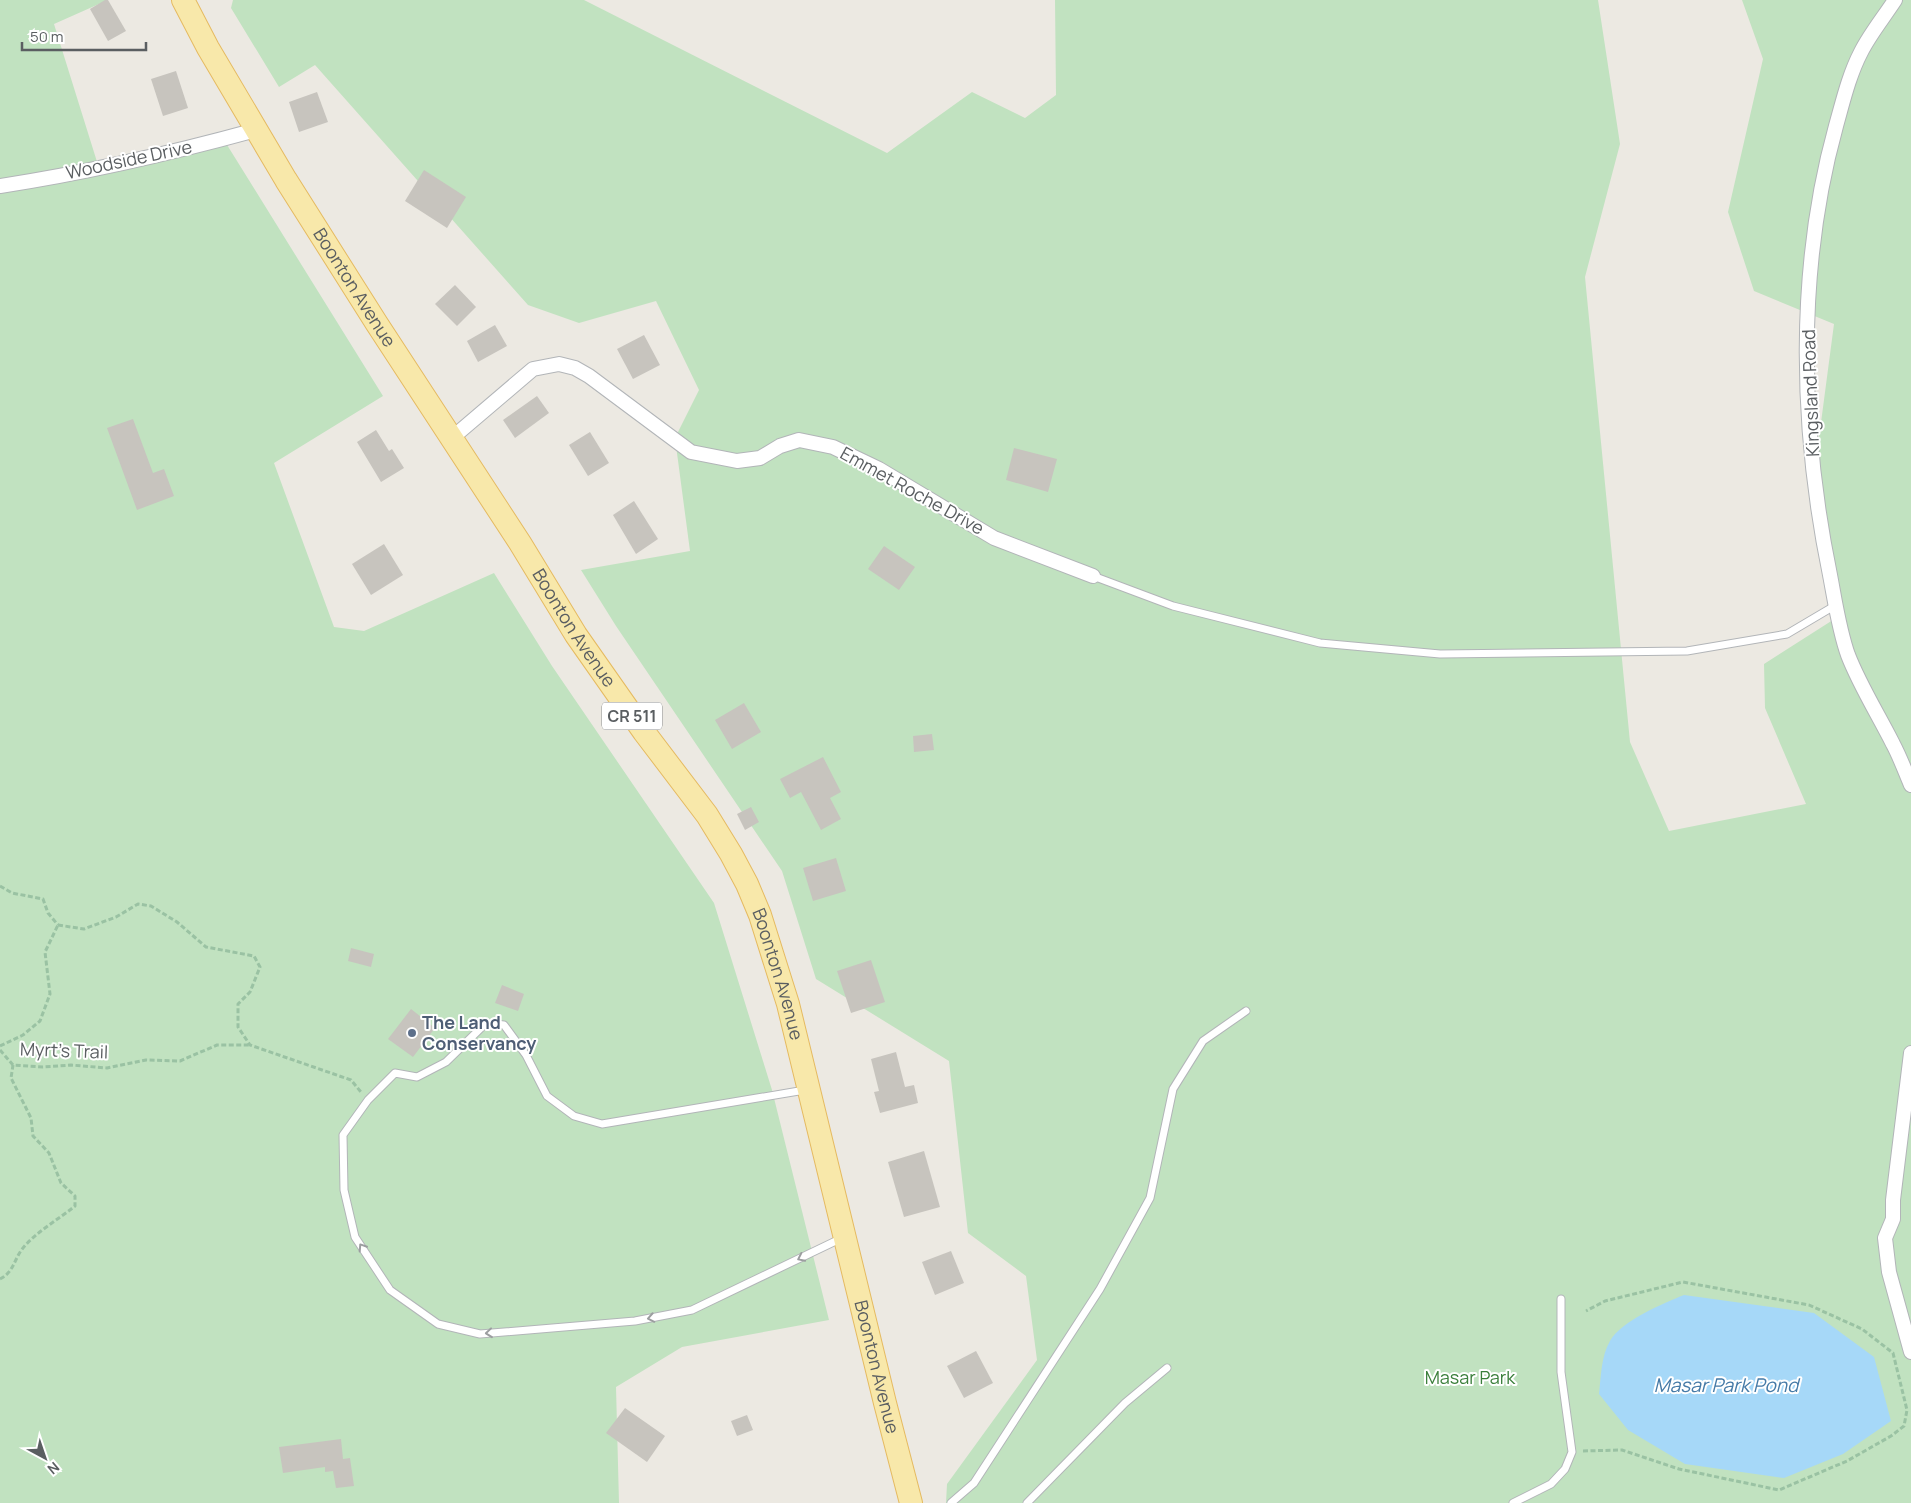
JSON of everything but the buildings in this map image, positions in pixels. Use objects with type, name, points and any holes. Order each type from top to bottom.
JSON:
[{"type":"main road","name":"Boonton Avenue","points":[[183,0],[256,130],[377,324],[452,438],[576,635],[644,732],[707,815],[731,854],[760,915],[788,1004],[911,1503]]},
{"type":"street","name":"Kingsland Road","points":[[1895,0],[1861,51],[1845,93],[1831,143],[1816,221],[1807,342],[1810,431],[1818,518],[1836,605],[1848,654],[1867,696],[1894,745],[1911,785]]},
{"type":"street","name":"Woodside Drive","points":[[0,186],[158,154],[256,130]]},
{"type":"street","name":"Emmet Roche Drive","points":[[452,438],[533,370],[559,364],[575,368],[589,376],[691,452],[737,461],[760,458],[780,446],[799,440],[833,447],[879,469],[994,538],[1093,576]]},
{"type":"street","points":[[1911,1052],[1893,1200],[1893,1219],[1885,1238],[1889,1272],[1911,1352]]},
{"type":"lane","points":[[1093,576],[1173,606],[1320,643],[1440,654],[1687,651],[1787,634],[1836,605]]},
{"type":"lane","points":[[950,1503],[974,1482],[980,1474],[1100,1289],[1150,1198],[1173,1089],[1203,1041],[1246,1011]]},
{"type":"lane","points":[[810,1089],[602,1124],[574,1116],[547,1096],[526,1055],[504,1025],[486,1022],[446,1062],[417,1077],[395,1073],[368,1100],[343,1135],[344,1190],[355,1236],[390,1290],[438,1324],[480,1334],[635,1321],[692,1310],[845,1237]]},
{"type":"lane","points":[[1513,1503],[1551,1484],[1565,1469],[1572,1452],[1561,1372],[1561,1299]]},
{"type":"lane","points":[[1027,1503],[1125,1404],[1167,1368]]},
{"type":"path","points":[[0,886],[12,893],[43,898],[48,913],[58,925],[84,929],[116,917],[138,904],[151,906],[177,922],[206,947],[254,956],[260,967],[250,992],[238,1004],[238,1027],[250,1045]]},
{"type":"path","name":"Myrt's Trail","points":[[58,925],[45,952],[50,994],[40,1021],[23,1035],[0,1048],[13,1066],[43,1067],[71,1065],[107,1068],[146,1060],[180,1061],[217,1045],[250,1045],[351,1080],[368,1100]]},
{"type":"path","points":[[0,1279],[7,1276],[22,1249],[36,1235],[75,1206],[75,1196],[61,1183],[49,1154],[33,1136],[31,1118],[11,1078],[13,1066]]},
{"type":"path","points":[[1572,1452],[1622,1450],[1679,1470],[1779,1490],[1847,1461],[1891,1436],[1904,1426],[1907,1410],[1893,1353],[1862,1328],[1808,1305],[1683,1282],[1605,1301],[1586,1311]]},
{"type":"green space","points":[[0,0],[108,0],[54,24],[98,165],[219,132],[383,396],[274,463],[334,627],[364,631],[494,573],[552,666],[714,903],[772,1090],[829,1320],[682,1347],[616,1387],[619,1503],[0,1503]]},
{"type":"green space","name":"Masar Park","points":[[233,0],[584,0],[887,153],[972,92],[1025,118],[1056,95],[1055,0],[1598,0],[1620,144],[1585,277],[1630,742],[1669,831],[1806,804],[1765,708],[1764,664],[1836,618],[1815,468],[1834,324],[1754,291],[1728,212],[1763,59],[1742,0],[1911,0],[1911,1503],[946,1503],[947,1484],[1037,1360],[1026,1276],[968,1233],[949,1061],[816,979],[782,871],[616,626],[581,570],[690,551],[675,438],[699,390],[656,301],[579,323],[528,305],[315,65],[279,87],[231,8]]},
{"type":"water","name":"Masar Park Pond","points":[[1684,1295],[1814,1313],[1874,1357],[1891,1421],[1843,1454],[1784,1478],[1685,1464],[1628,1430],[1599,1394],[1602,1367],[1607,1347],[1623,1326],[1655,1308]]},
{"type":"place","name":"The Land Conservancy","points":[[412,1033]]}]
